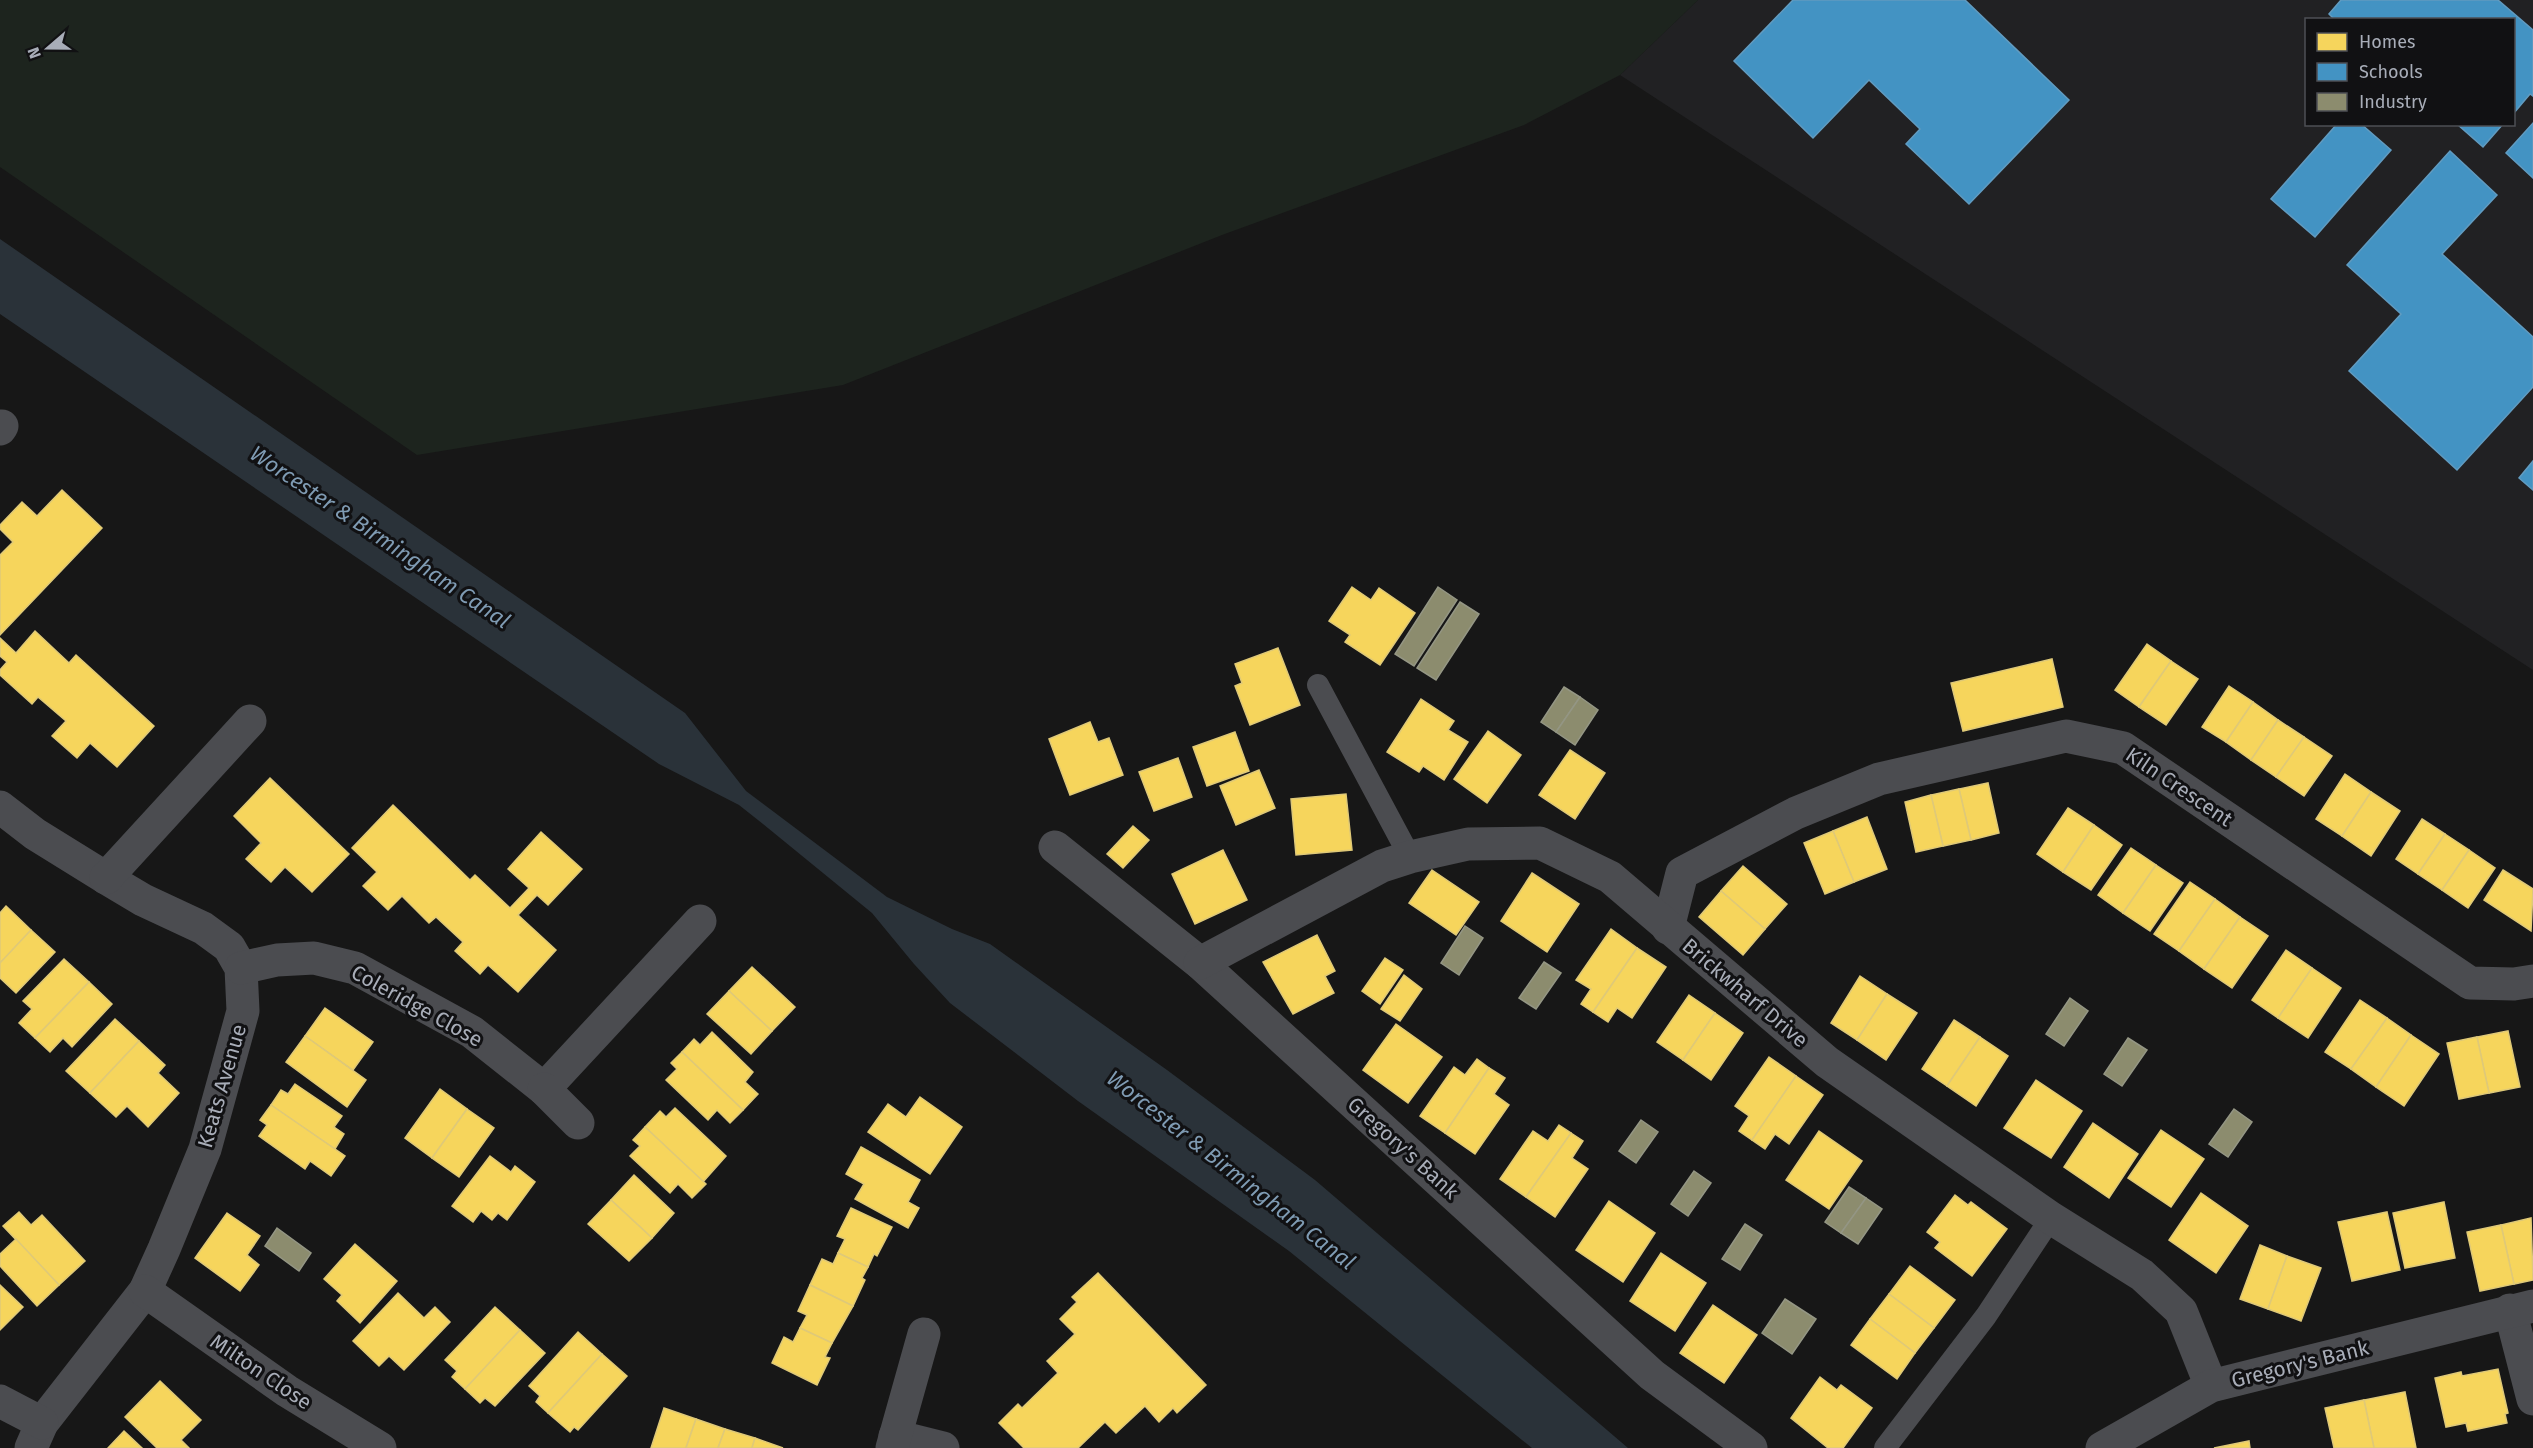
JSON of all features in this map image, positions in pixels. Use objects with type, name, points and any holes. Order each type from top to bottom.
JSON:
[{"type":"street","points":[[106,878],[250,721]]},
{"type":"street","name":"Kiln Crescent","points":[[1668,928],[1682,873],[1796,813],[1880,779],[2066,736],[2123,748],[2470,983],[2514,984],[2533,981]]},
{"type":"street","points":[[0,807],[35,834],[106,878],[143,900],[203,928],[229,947],[242,968]]},
{"type":"street","name":"Brickwharf Drive","points":[[1200,963],[1382,867],[1410,856],[1468,844],[1539,843],[1610,877],[1827,1062],[2051,1218],[2142,1275],[2181,1311],[2211,1386]]},
{"type":"street","name":"Gregory's Bank","points":[[1055,847],[1200,963],[1652,1375],[1751,1448]]},
{"type":"street","points":[[544,1089],[700,921]]},
{"type":"street","name":"Coleridge Close","points":[[242,968],[277,960],[314,958],[355,968],[472,1032],[544,1089],[578,1123]]},
{"type":"street","name":"Keats Avenue","points":[[36,1436],[145,1291],[164,1250],[205,1149],[243,1011],[242,968]]},
{"type":"street","name":"Milton Close","points":[[145,1291],[286,1391],[380,1448]]},
{"type":"street","name":"Gregory's Bank","points":[[2115,1445],[2211,1386],[2522,1308],[2533,1400]]},
{"type":"street","points":[[924,1334],[893,1442],[943,1448]]},
{"type":"street","points":[[0,1401],[36,1436]]},
{"type":"lane","points":[[1318,685],[1410,856]]},
{"type":"lane","points":[[1885,1448],[1986,1316],[2051,1218]]},
{"type":"shaded area","points":[[0,0],[1698,0],[1620,75],[1524,125],[1222,235],[843,385],[417,455],[0,167]]},
{"type":"shaded area","points":[[1698,0],[2533,0],[2533,670],[1620,75]]},
{"type":"water","name":"Worcester & Birmingham Canal","points":[[0,239],[685,713],[746,791],[887,897],[952,929],[990,944],[1167,1070],[1315,1180],[1628,1448],[1532,1448],[1289,1251],[1078,1101],[950,1003],[872,913],[739,805],[659,764],[0,314]]},
{"type":"building: Homes","points":[[62,490],[102,528],[0,635],[0,555],[13,542],[0,529],[0,525],[22,502],[37,516]]},
{"type":"building: Homes","points":[[1352,587],[1371,600],[1379,588],[1415,613],[1380,665],[1345,642],[1350,635],[1329,621]]},
{"type":"building: Homes","points":[[35,631],[69,663],[76,655],[154,726],[117,767],[90,743],[77,758],[52,736],[66,721],[38,697],[32,704],[0,675],[0,670],[7,662],[0,656],[0,638],[16,653]]},
{"type":"building: Homes","points":[[2147,644],[2171,661],[2139,707],[2115,690]]},
{"type":"building: Homes","points":[[1278,648],[1300,705],[1250,725],[1235,686],[1242,683],[1235,664]]},
{"type":"building: Homes","points":[[2052,659],[2063,707],[1963,731],[1951,683]]},
{"type":"building: Homes","points":[[2171,661],[2198,679],[2166,725],[2139,707]]},
{"type":"building: Homes","points":[[2229,686],[2253,702],[2226,742],[2202,727]]},
{"type":"building: Homes","points":[[1421,699],[1454,721],[1448,730],[1468,742],[1444,780],[1423,766],[1419,772],[1387,752]]},
{"type":"building: Homes","points":[[2253,702],[2278,720],[2251,760],[2226,742]]},
{"type":"building: Homes","points":[[2278,720],[2304,737],[2276,777],[2251,760]]},
{"type":"building: Homes","points":[[1090,722],[1098,742],[1109,738],[1123,775],[1070,795],[1049,739]]},
{"type":"building: Homes","points":[[1488,731],[1521,755],[1487,803],[1454,779]]},
{"type":"building: Homes","points":[[1235,732],[1249,771],[1207,786],[1193,747]]},
{"type":"building: Homes","points":[[2304,737],[2332,756],[2304,796],[2276,777]]},
{"type":"building: Homes","points":[[1570,750],[1605,773],[1575,819],[1539,795]]},
{"type":"building: Homes","points":[[1178,758],[1192,797],[1154,811],[1139,772]]},
{"type":"building: Homes","points":[[1259,770],[1275,808],[1236,825],[1220,786]]},
{"type":"building: Homes","points":[[2345,774],[2371,792],[2342,836],[2316,819]]},
{"type":"building: Homes","points":[[270,778],[349,854],[312,892],[285,867],[271,882],[246,859],[261,843],[234,816]]},
{"type":"building: Homes","points":[[1988,783],[1999,833],[1971,840],[1959,789]]},
{"type":"building: Homes","points":[[1959,789],[1971,840],[1943,846],[1931,795]]},
{"type":"building: Homes","points":[[2371,792],[2400,811],[2371,856],[2342,836]]},
{"type":"building: Homes","points":[[1346,794],[1352,850],[1296,855],[1291,799]]},
{"type":"building: Homes","points":[[1931,795],[1943,846],[1916,852],[1905,802]]},
{"type":"building: Homes","points":[[393,805],[470,880],[475,875],[510,908],[529,888],[508,869],[541,832],[582,869],[548,905],[537,895],[518,915],[556,950],[518,992],[488,965],[480,974],[455,951],[463,942],[436,917],[429,923],[402,896],[388,910],[363,886],[377,872],[352,848]]},
{"type":"building: Homes","points":[[2068,808],[2094,825],[2063,872],[2037,854]]},
{"type":"building: Homes","points":[[1867,817],[1887,869],[1854,882],[1833,831]]},
{"type":"building: Homes","points":[[2422,819],[2445,834],[2418,874],[2396,859]]},
{"type":"building: Homes","points":[[2094,825],[2122,845],[2091,890],[2063,872]]},
{"type":"building: Homes","points":[[1133,826],[1149,840],[1123,868],[1107,854]]},
{"type":"building: Homes","points":[[1833,831],[1854,882],[1825,894],[1804,843]]},
{"type":"building: Homes","points":[[2445,834],[2469,850],[2442,890],[2418,874]]},
{"type":"building: Homes","points":[[2131,848],[2156,865],[2123,913],[2098,895]]},
{"type":"building: Homes","points":[[1223,850],[1247,900],[1195,924],[1172,874]]},
{"type":"building: Homes","points":[[2469,850],[2495,868],[2468,908],[2442,890]]},
{"type":"building: Homes","points":[[2156,865],[2183,883],[2150,931],[2123,913]]},
{"type":"building: Homes","points":[[1743,866],[1787,904],[1765,929],[1721,891]]},
{"type":"building: Homes","points":[[1432,870],[1479,902],[1456,935],[1409,903]]},
{"type":"building: Homes","points":[[2503,870],[2533,889],[2531,931],[2484,900]]},
{"type":"building: Homes","points":[[1532,873],[1579,904],[1547,952],[1501,921]]},
{"type":"building: Homes","points":[[2190,882],[2215,899],[2179,951],[2154,934]]},
{"type":"building: Homes","points":[[1721,891],[1765,929],[1743,955],[1699,917]]},
{"type":"building: Homes","points":[[2215,899],[2240,917],[2204,969],[2179,951]]},
{"type":"building: Homes","points":[[6,906],[31,930],[0,963],[0,913]]},
{"type":"building: Homes","points":[[2240,917],[2268,936],[2232,988],[2204,969]]},
{"type":"building: Homes","points":[[1611,929],[1637,948],[1593,1012],[1581,1004],[1591,989],[1576,980]]},
{"type":"building: Homes","points":[[31,930],[55,952],[16,993],[0,978],[0,963]]},
{"type":"building: Homes","points":[[1317,935],[1335,971],[1325,976],[1334,993],[1293,1014],[1263,962]]},
{"type":"building: Homes","points":[[1637,948],[1666,967],[1632,1018],[1617,1008],[1608,1022],[1593,1012]]},
{"type":"building: Homes","points":[[2286,950],[2312,968],[2278,1018],[2252,1000]]},
{"type":"building: Homes","points":[[1385,958],[1403,970],[1380,1004],[1362,991]]},
{"type":"building: Homes","points":[[64,959],[89,982],[35,1038],[19,1023],[32,1009],[23,1001]]},
{"type":"building: Homes","points":[[752,967],[795,1007],[772,1031],[729,991]]},
{"type":"building: Homes","points":[[2312,968],[2341,988],[2308,1038],[2278,1018]]},
{"type":"building: Homes","points":[[1404,975],[1422,989],[1400,1021],[1381,1009]]},
{"type":"building: Homes","points":[[1860,976],[1887,994],[1857,1040],[1831,1023]]},
{"type":"building: Homes","points":[[89,982],[112,1004],[72,1047],[63,1038],[50,1052],[35,1038]]},
{"type":"building: Homes","points":[[729,991],[772,1031],[751,1054],[707,1014]]},
{"type":"building: Homes","points":[[1887,994],[1917,1013],[1886,1060],[1857,1040]]},
{"type":"building: Homes","points":[[1689,995],[1715,1013],[1683,1060],[1657,1042]]},
{"type":"building: Homes","points":[[2360,1000],[2387,1018],[2351,1069],[2325,1052]]},
{"type":"building: Homes","points":[[325,1008],[373,1042],[353,1070],[305,1036]]},
{"type":"building: Homes","points":[[1715,1013],[1743,1033],[1711,1080],[1683,1060]]},
{"type":"building: Homes","points":[[2387,1018],[2411,1035],[2376,1087],[2351,1069]]},
{"type":"building: Homes","points":[[115,1019],[139,1041],[90,1093],[66,1071]]},
{"type":"building: Homes","points":[[1954,1020],[1980,1037],[1947,1086],[1922,1069]]},
{"type":"building: Homes","points":[[1396,1024],[1442,1057],[1408,1103],[1363,1070]]},
{"type":"building: Homes","points":[[2508,1031],[2520,1087],[2489,1093],[2477,1037]]},
{"type":"building: Homes","points":[[712,1032],[753,1072],[745,1082],[758,1094],[743,1110],[682,1052],[694,1039],[700,1045]]},
{"type":"building: Homes","points":[[2411,1035],[2439,1054],[2404,1106],[2376,1087]]},
{"type":"building: Homes","points":[[305,1036],[366,1080],[347,1107],[286,1062]]},
{"type":"building: Homes","points":[[1980,1037],[2008,1056],[1976,1106],[1947,1086]]},
{"type":"building: Homes","points":[[2477,1037],[2489,1093],[2459,1099],[2447,1043]]},
{"type":"building: Homes","points":[[139,1041],[165,1065],[158,1073],[179,1093],[148,1127],[127,1106],[116,1117],[90,1093]]},
{"type":"building: Homes","points":[[682,1052],[743,1110],[730,1123],[717,1110],[708,1120],[666,1080],[677,1069],[671,1063]]},
{"type":"building: Homes","points":[[1769,1057],[1796,1076],[1752,1140],[1739,1131],[1749,1116],[1735,1106]]},
{"type":"building: Homes","points":[[1477,1059],[1489,1068],[1445,1133],[1420,1116],[1454,1067],[1465,1075]]},
{"type":"building: Homes","points":[[1489,1068],[1505,1078],[1494,1094],[1509,1105],[1475,1154],[1445,1133]]},
{"type":"building: Homes","points":[[1796,1076],[1823,1095],[1789,1144],[1775,1134],[1765,1149],[1752,1140]]},
{"type":"building: Homes","points":[[2036,1080],[2082,1111],[2051,1158],[2004,1128]]},
{"type":"building: Homes","points":[[295,1084],[342,1116],[334,1127],[344,1134],[335,1149],[271,1105],[281,1090],[288,1094]]},
{"type":"building: Homes","points":[[440,1089],[467,1109],[432,1158],[405,1138]]},
{"type":"building: Homes","points":[[920,1097],[962,1127],[930,1174],[868,1132],[888,1104],[906,1117]]},
{"type":"building: Homes","points":[[271,1105],[345,1156],[331,1176],[310,1161],[305,1169],[259,1136],[267,1125],[260,1120]]},
{"type":"building: Homes","points":[[675,1108],[726,1156],[703,1182],[645,1127],[660,1111],[666,1117]]},
{"type":"building: Homes","points":[[467,1109],[494,1128],[459,1177],[432,1158]]},
{"type":"building: Homes","points":[[2093,1123],[2138,1154],[2109,1198],[2064,1167]]},
{"type":"building: Homes","points":[[1559,1125],[1571,1133],[1526,1197],[1500,1179],[1533,1131],[1548,1141]]},
{"type":"building: Homes","points":[[645,1127],[706,1184],[692,1198],[678,1184],[670,1193],[630,1156],[640,1146],[633,1140]]},
{"type":"building: Homes","points":[[2161,1130],[2204,1159],[2171,1207],[2128,1178]]},
{"type":"building: Homes","points":[[1819,1131],[1862,1161],[1829,1209],[1786,1180]]},
{"type":"building: Homes","points":[[1571,1133],[1583,1141],[1572,1158],[1588,1169],[1555,1217],[1526,1197]]},
{"type":"building: Homes","points":[[861,1147],[920,1180],[908,1202],[919,1208],[908,1228],[855,1199],[864,1184],[846,1174]]},
{"type":"building: Homes","points":[[490,1156],[511,1172],[515,1166],[535,1182],[507,1220],[498,1213],[492,1220],[481,1211],[473,1222],[452,1206]]},
{"type":"building: Homes","points":[[634,1175],[674,1213],[652,1238],[611,1200]]},
{"type":"building: Homes","points":[[2201,1193],[2248,1226],[2216,1273],[2169,1240]]},
{"type":"building: Homes","points":[[1955,1195],[1968,1205],[1971,1202],[2007,1229],[1972,1276],[1935,1248],[1940,1242],[1927,1232]]},
{"type":"building: Homes","points":[[611,1200],[652,1238],[629,1261],[588,1224]]},
{"type":"building: Homes","points":[[1609,1201],[1655,1233],[1623,1282],[1576,1250]]},
{"type":"building: Homes","points":[[2444,1202],[2455,1258],[2405,1268],[2393,1213]]},
{"type":"building: Homes","points":[[851,1208],[892,1227],[877,1256],[874,1254],[868,1267],[838,1253],[845,1239],[837,1236]]},
{"type":"building: Homes","points":[[19,1212],[31,1225],[42,1215],[85,1261],[59,1285],[3,1226]]},
{"type":"building: Homes","points":[[2387,1212],[2400,1270],[2352,1281],[2338,1222]]},
{"type":"building: Homes","points":[[227,1213],[260,1236],[247,1255],[259,1265],[240,1291],[195,1258]]},
{"type":"building: Homes","points":[[2531,1218],[2533,1280],[2514,1284],[2501,1225]]},
{"type":"building: Homes","points":[[2501,1225],[2514,1284],[2480,1291],[2467,1232]]},
{"type":"building: Homes","points":[[16,1239],[59,1285],[37,1306],[0,1266],[0,1254]]},
{"type":"building: Homes","points":[[355,1244],[397,1281],[360,1323],[337,1301],[342,1295],[324,1279]]},
{"type":"building: Homes","points":[[2260,1245],[2287,1256],[2268,1309],[2240,1299]]},
{"type":"building: Homes","points":[[838,1253],[868,1267],[862,1278],[865,1280],[853,1306],[810,1285],[822,1259],[833,1264]]},
{"type":"building: Homes","points":[[1661,1253],[1706,1283],[1675,1331],[1630,1301]]},
{"type":"building: Homes","points":[[2287,1256],[2321,1268],[2301,1321],[2268,1309]]},
{"type":"building: Homes","points":[[1910,1266],[1955,1300],[1934,1328],[1889,1294]]},
{"type":"building: Homes","points":[[1098,1273],[1206,1385],[1177,1413],[1173,1408],[1159,1422],[1145,1406],[1116,1433],[1105,1422],[1078,1448],[1024,1448],[999,1423],[1018,1404],[1022,1408],[1058,1373],[1047,1361],[1075,1334],[1060,1319],[1077,1302],[1072,1297]]},
{"type":"building: Homes","points":[[0,1285],[23,1307],[0,1330]]},
{"type":"building: Homes","points":[[810,1285],[853,1306],[832,1343],[800,1328],[807,1315],[798,1311]]},
{"type":"building: Homes","points":[[398,1293],[424,1318],[435,1307],[450,1322],[404,1370],[389,1356],[379,1366],[353,1341]]},
{"type":"building: Homes","points":[[1889,1294],[1934,1328],[1915,1353],[1870,1319]]},
{"type":"building: Homes","points":[[1713,1305],[1757,1335],[1724,1383],[1680,1353]]},
{"type":"building: Homes","points":[[495,1307],[520,1330],[465,1389],[452,1377],[457,1371],[445,1360]]},
{"type":"building: Homes","points":[[1870,1319],[1915,1353],[1897,1379],[1851,1345]]},
{"type":"building: Homes","points":[[800,1328],[832,1343],[825,1357],[830,1358],[817,1385],[772,1363],[784,1337],[793,1342]]},
{"type":"building: Homes","points":[[520,1330],[545,1353],[495,1406],[485,1398],[480,1403],[465,1389]]},
{"type":"building: Homes","points":[[578,1332],[602,1354],[548,1413],[536,1402],[540,1396],[529,1386]]},
{"type":"building: Homes","points":[[602,1354],[627,1376],[578,1430],[574,1427],[570,1432],[548,1413]]},
{"type":"building: Homes","points":[[2498,1369],[2508,1413],[2505,1414],[2507,1423],[2468,1431],[2466,1423],[2446,1427],[2435,1378],[2461,1372],[2462,1376]]},
{"type":"building: Homes","points":[[1820,1377],[1837,1390],[1841,1385],[1872,1408],[1843,1448],[1828,1448],[1791,1418]]},
{"type":"building: Homes","points":[[160,1381],[201,1420],[181,1440],[189,1448],[157,1448],[125,1417]]},
{"type":"building: Homes","points":[[2405,1392],[2416,1448],[2374,1448],[2364,1400]]},
{"type":"building: Homes","points":[[2364,1400],[2374,1448],[2334,1448],[2325,1408]]},
{"type":"building: Homes","points":[[664,1408],[696,1419],[686,1448],[651,1448]]},
{"type":"building: Homes","points":[[696,1419],[725,1429],[718,1448],[686,1448]]},
{"type":"building: Homes","points":[[725,1429],[755,1438],[752,1448],[718,1448]]},
{"type":"building: Homes","points":[[124,1431],[142,1448],[108,1448]]},
{"type":"building: Homes","points":[[755,1438],[783,1448],[752,1448]]},
{"type":"building: Homes","points":[[2249,1441],[2250,1448],[2214,1448]]},
{"type":"building: Schools","points":[[1793,0],[1965,0],[2069,100],[1969,204],[1906,144],[1920,129],[1869,80],[1813,138],[1734,61]]},
{"type":"building: Schools","points":[[2341,0],[2498,0],[2533,30],[2533,96],[2530,94],[2515,112],[2515,18],[2333,18],[2329,14]]},
{"type":"building: Schools","points":[[2533,123],[2533,178],[2506,153]]},
{"type":"building: Schools","points":[[2335,126],[2363,126],[2391,150],[2315,237],[2271,199]]},
{"type":"building: Schools","points":[[2459,126],[2501,126],[2483,147]]},
{"type":"building: Schools","points":[[2450,151],[2497,195],[2442,254],[2533,337],[2533,387],[2457,470],[2349,371],[2401,314],[2347,265]]},
{"type":"building: Schools","points":[[2533,461],[2533,490],[2519,478]]},
{"type":"building: Industry","points":[[1438,587],[1457,600],[1414,666],[1395,654]]},
{"type":"building: Industry","points":[[1460,602],[1479,614],[1436,680],[1417,668]]},
{"type":"building: Industry","points":[[1564,687],[1580,697],[1556,732],[1541,722]]},
{"type":"building: Industry","points":[[1580,697],[1598,710],[1575,745],[1556,732]]},
{"type":"building: Industry","points":[[1465,926],[1483,938],[1459,975],[1441,963]]},
{"type":"building: Industry","points":[[1544,962],[1561,973],[1536,1009],[1519,998]]},
{"type":"building: Industry","points":[[2070,998],[2088,1011],[2064,1046],[2046,1034]]},
{"type":"building: Industry","points":[[2128,1038],[2147,1050],[2122,1086],[2104,1074]]},
{"type":"building: Industry","points":[[2234,1109],[2252,1122],[2228,1157],[2209,1144]]},
{"type":"building: Industry","points":[[1641,1120],[1658,1132],[1636,1163],[1619,1151]]},
{"type":"building: Industry","points":[[1694,1171],[1711,1183],[1688,1216],[1671,1204]]},
{"type":"building: Industry","points":[[1849,1187],[1866,1198],[1841,1233],[1825,1222]]},
{"type":"building: Industry","points":[[1866,1198],[1882,1209],[1858,1244],[1841,1233]]},
{"type":"building: Industry","points":[[1745,1224],[1762,1235],[1740,1270],[1722,1259]]},
{"type":"building: Industry","points":[[277,1228],[311,1253],[299,1271],[265,1246]]},
{"type":"building: Industry","points":[[1785,1299],[1816,1319],[1792,1354],[1762,1333]]}]
